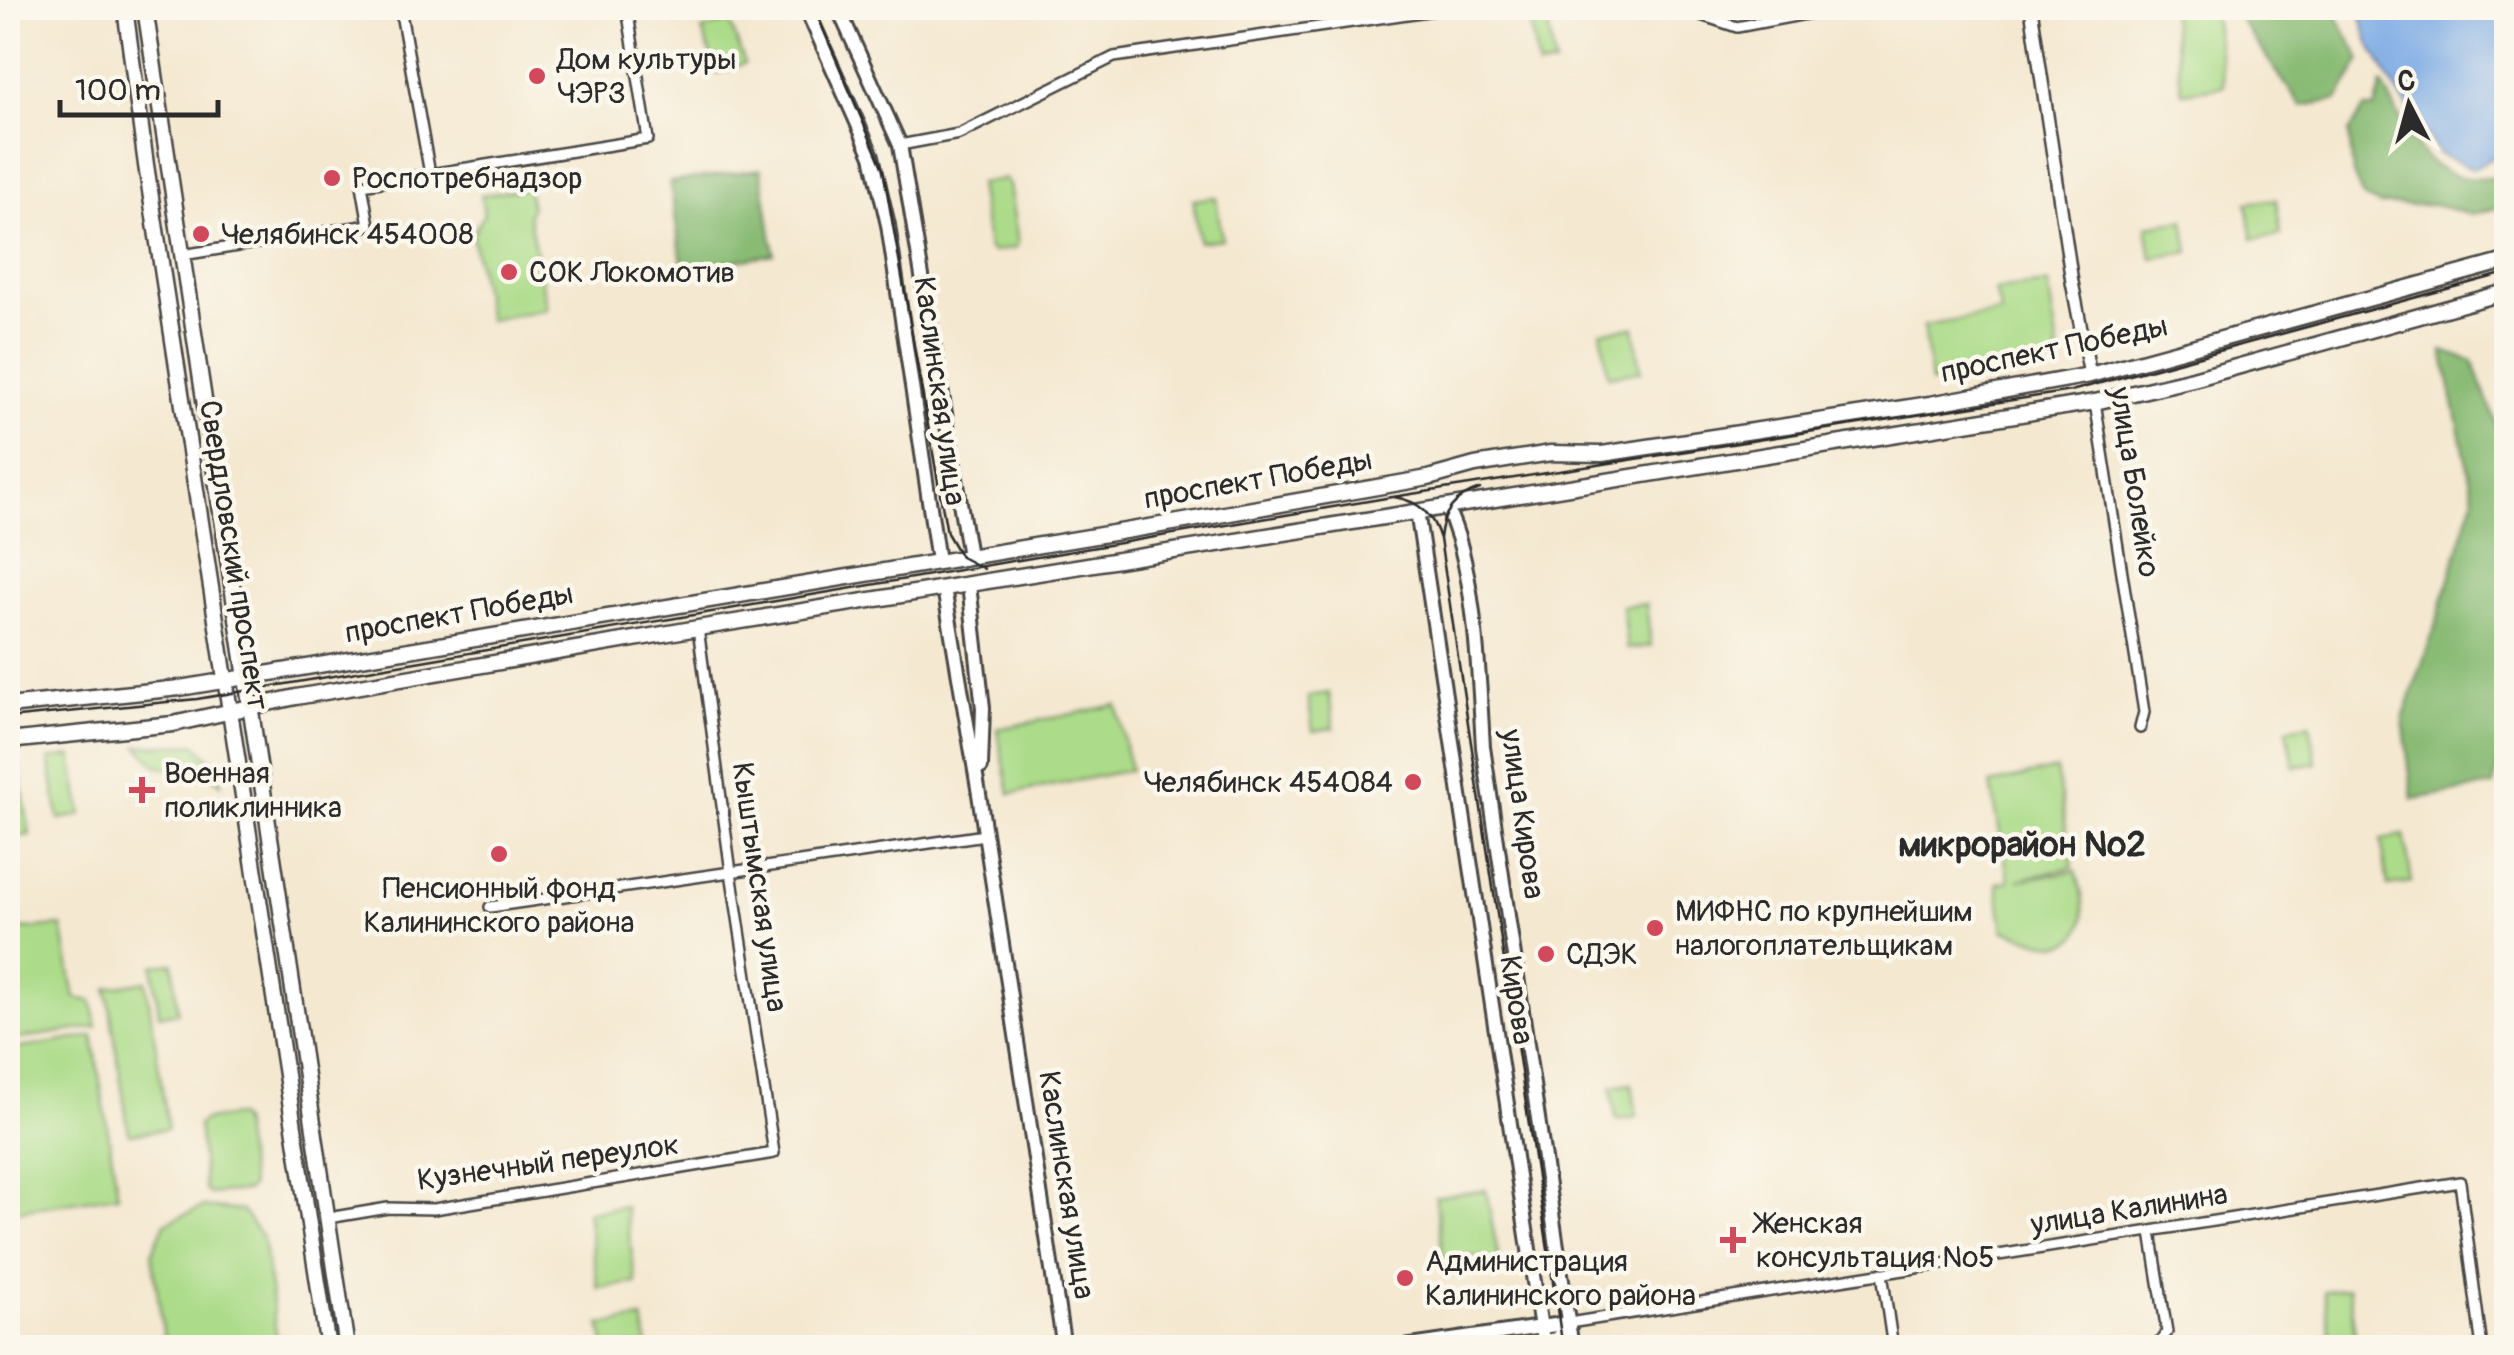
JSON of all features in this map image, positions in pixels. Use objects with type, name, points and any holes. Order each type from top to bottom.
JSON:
[{"type":"main road","name":"Свердловский проспект","points":[[125,8],[328,1348]]},
{"type":"main road","name":"Свердловский проспект","points":[[145,8],[347,1348]]},
{"type":"main road","name":"Каслинская улица","points":[[806,8],[872,156],[888,225],[1064,1348]]},
{"type":"main road","name":"Каслинская улица","points":[[838,8],[900,145],[968,556],[984,708],[979,794]]},
{"type":"main road","name":"проспект Победы","points":[[8,706],[225,680],[1428,478],[1551,452],[1602,454],[1930,404],[2090,375],[2506,261]]},
{"type":"main road","name":"проспект Победы","points":[[8,741],[173,724],[230,710],[698,628],[2095,402],[2506,292]]},
{"type":"main road","name":"улица Болейко","points":[[2090,375],[2095,402]]},
{"type":"main road","name":"улица Кирова","points":[[1428,478],[1459,534],[1480,678],[1483,747],[1572,1348]]},
{"type":"main road","points":[[1417,512],[1428,478]]},
{"type":"main road","name":"Кирова","points":[[1417,512],[1543,1345]]},
{"type":"main road","name":"улица Калинина","points":[[1398,1348],[1569,1323]]},
{"type":"main road","name":"улица Калинина","points":[[1503,1348],[1543,1345],[1556,1339],[1569,1323]]},
{"type":"street","points":[[400,8],[430,174]]},
{"type":"street","points":[[182,255],[369,225],[362,185],[648,139],[627,8]]},
{"type":"street","points":[[900,145],[959,134],[1114,57],[1448,8]]},
{"type":"street","points":[[1680,8],[1737,27],[1838,8]]},
{"type":"street","name":"улица Болейко","points":[[2031,8],[2072,282],[2090,375]]},
{"type":"street","name":"улица Болейко","points":[[2095,402],[2144,712],[2140,728]]},
{"type":"street","name":"Кыштымская улица","points":[[698,628],[774,1153]]},
{"type":"street","points":[[490,907],[985,836]]},
{"type":"street","name":"Кузнечный переулок","points":[[328,1218],[388,1208],[451,1207],[774,1153]]},
{"type":"street","name":"улица Калинина","points":[[1569,1323],[2460,1182],[2482,1348]]},
{"type":"street","points":[[2151,1232],[2167,1332],[2156,1348]]},
{"type":"street","points":[[1882,1273],[1893,1348]]},
{"type":"green space","points":[[2170,8],[2213,8],[2224,86],[2182,92]]},
{"type":"green space","points":[[2232,8],[2332,8],[2361,60],[2338,100],[2301,106]]},
{"type":"green space","points":[[729,21],[745,63],[718,73],[702,31]]},
{"type":"green space","points":[[1548,24],[1555,65],[1538,68],[1531,27]]},
{"type":"green space","points":[[2382,84],[2426,158],[2457,176],[2506,176],[2506,206],[2472,214],[2433,205],[2380,205],[2363,197],[2353,174],[2349,132],[2364,109],[2375,109]]},
{"type":"green space","points":[[761,169],[774,254],[683,269],[670,182]]},
{"type":"green space","points":[[1005,179],[1018,242],[1016,248],[993,252],[988,248],[978,184]]},
{"type":"green space","name":"СОК Локомотив","points":[[528,188],[528,213],[547,309],[488,320],[472,235],[484,214],[481,195]]},
{"type":"green space","points":[[1216,197],[1222,239],[1199,242],[1193,200]]},
{"type":"green space","points":[[2276,199],[2281,235],[2253,239],[2247,203]]},
{"type":"green space","points":[[2184,220],[2189,252],[2152,258],[2147,226]]},
{"type":"green space","points":[[2048,284],[2060,362],[1931,383],[1923,326],[2001,313],[1995,290]]},
{"type":"green space","points":[[1634,327],[1641,371],[1608,376],[1601,331]]},
{"type":"green space","points":[[2443,351],[2473,361],[2499,433],[2506,434],[2506,747],[2493,786],[2413,799],[2403,719],[2474,497]]},
{"type":"green space","points":[[1646,604],[1651,646],[1627,649],[1622,606]]},
{"type":"green space","points":[[1329,693],[1334,728],[1313,731],[1308,696]]},
{"type":"green space","points":[[1117,705],[1130,770],[1010,794],[997,729]]},
{"type":"green space","points":[[2310,724],[2317,763],[2294,767],[2287,728]]},
{"type":"green space","points":[[195,744],[219,767],[221,784],[203,772],[200,777],[156,765],[138,746]]},
{"type":"green space","points":[[72,756],[82,815],[59,819],[49,759]]},
{"type":"green space","points":[[18,764],[30,835],[8,838],[8,816],[13,814],[8,766]]},
{"type":"green space","points":[[2056,769],[2073,867],[2018,880],[2076,871],[2083,923],[2071,941],[2059,944],[2004,931],[1997,883],[2009,881],[1991,784]]},
{"type":"green space","points":[[2404,835],[2412,882],[2388,886],[2381,839]]},
{"type":"green space","points":[[62,926],[75,998],[92,1001],[97,1027],[8,1040],[8,930]]},
{"type":"green space","points":[[173,963],[178,1013],[159,1015],[153,965]]},
{"type":"green space","points":[[146,981],[168,1129],[129,1134],[107,988]]},
{"type":"green space","points":[[93,1036],[118,1195],[8,1212],[8,1050]]},
{"type":"green space","points":[[1632,1084],[1637,1117],[1616,1120],[1611,1087]]},
{"type":"green space","points":[[236,1116],[241,1121],[251,1187],[246,1191],[209,1194],[205,1190],[198,1125],[204,1120]]},
{"type":"green space","points":[[1486,1190],[1500,1266],[1488,1267],[1482,1259],[1468,1255],[1459,1261],[1454,1274],[1446,1276],[1435,1197]]},
{"type":"green space","points":[[625,1206],[636,1283],[598,1288],[587,1212]]},
{"type":"green space","points":[[203,1207],[242,1211],[263,1238],[278,1347],[165,1347],[152,1253],[165,1223]]},
{"type":"green space","points":[[2349,1288],[2356,1342],[2331,1345],[2324,1291]]},
{"type":"green space","points":[[643,1319],[648,1347],[605,1347],[601,1325]]},
{"type":"water","points":[[2358,8],[2506,8],[2506,150],[2472,169],[2439,154],[2389,79],[2368,40]]},
{"type":"tram line","points":[[814,8],[883,169],[947,533],[961,557],[984,569]]},
{"type":"tram line","points":[[8,718],[197,699],[1386,498],[2071,391],[2506,273]]},
{"type":"tram line","points":[[1440,539],[1451,507],[1463,496],[1480,489]]},
{"type":"tram line","points":[[1394,497],[1424,510],[1440,539],[1563,1348]]},
{"type":"place","name":"Дом культуры ЧЭРЗ","points":[[537,76]]},
{"type":"place","name":"Роспотребнадзор","points":[[332,178]]},
{"type":"place","name":"Челябинск 454008","points":[[201,234]]},
{"type":"place","name":"СОК Локомотив","points":[[509,272]]},
{"type":"place","name":"Челябинск 454084","points":[[1413,782]]},
{"type":"place","name":"Военная поликлинника","points":[[142,790]]},
{"type":"place","name":"Пенсионный фонд Калининского района","points":[[499,854]]},
{"type":"place","name":"МИФНС по крупнейшим налогоплательщикам","points":[[1655,928]]},
{"type":"place","name":"СДЭК","points":[[1546,954]]},
{"type":"place","name":"Женская консультация №5","points":[[1733,1240]]},
{"type":"place","name":"Администрация Калининского района","points":[[1405,1278]]},
{"type":"district","name":"микрорайон №2","points":[[2022,844]]}]
